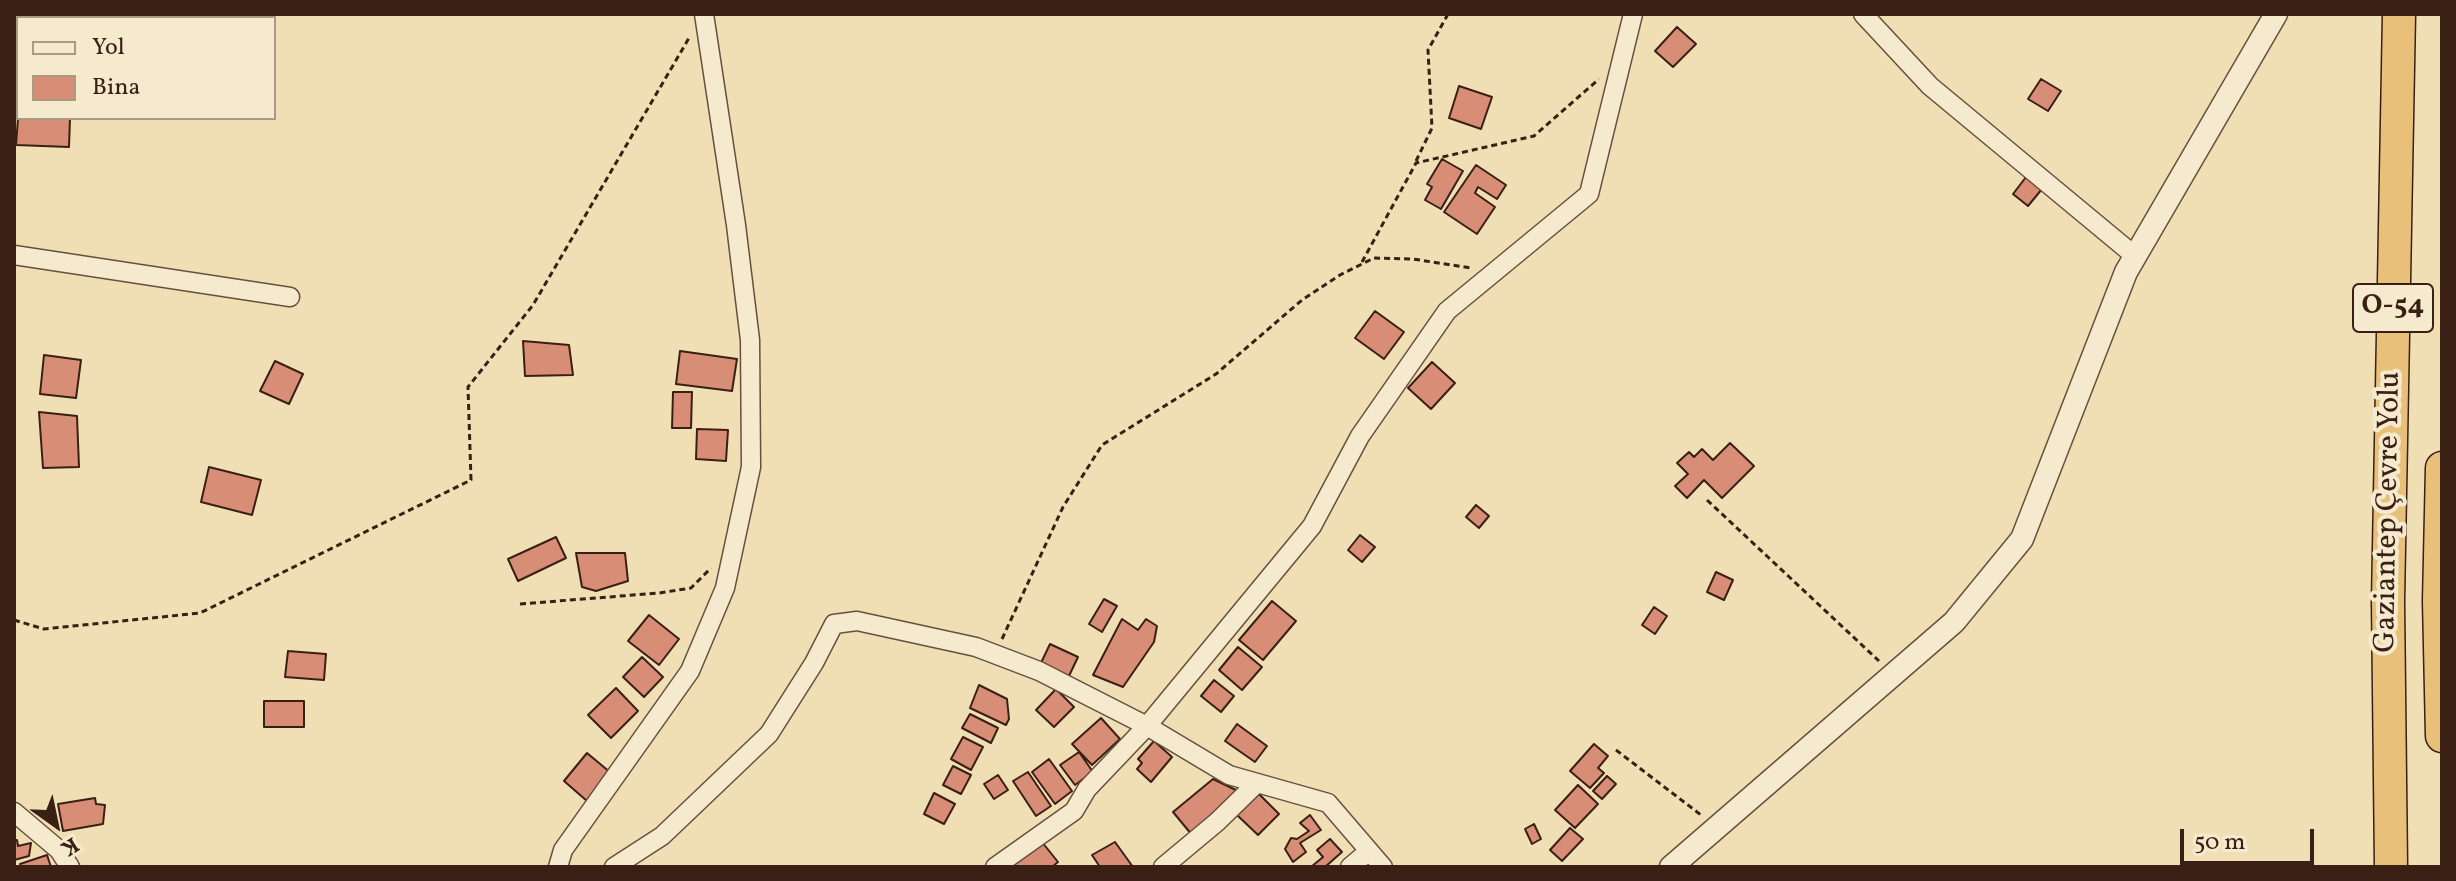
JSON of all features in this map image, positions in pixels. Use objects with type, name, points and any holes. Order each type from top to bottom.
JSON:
[{"type":"highway","name":"Gaziantep Çevre Yolu","points":[[2391,867],[2388,601],[2399,14]]},
{"type":"highway","name":"Gaziantep Çevre Yolu","points":[[2442,468],[2439,601],[2442,736]]},
{"type":"street","points":[[995,867],[1074,811],[1087,789],[1147,726],[1312,526],[1360,436],[1447,311],[1589,194],[1633,14]]},
{"type":"street","points":[[1863,14],[1930,86],[2135,256]]},
{"type":"street","points":[[1671,867],[1954,622],[2022,539],[2126,272],[2276,14]]},
{"type":"street","points":[[558,867],[563,850],[690,671],[725,588],[751,467],[750,340],[736,225],[700,21]]},
{"type":"street","points":[[14,255],[290,297]]},
{"type":"street","points":[[614,867],[662,836],[769,734],[814,663],[834,624],[857,621],[976,647],[1039,671],[1147,726],[1229,775],[1328,803],[1383,867]]},
{"type":"street","points":[[1163,867],[1217,822],[1257,783]]},
{"type":"street","points":[[14,812],[59,850],[70,867]]},
{"type":"street","points":[[1350,867],[1369,851]]},
{"type":"path","points":[[1361,264],[1432,128],[1428,50],[1448,14]]},
{"type":"path","points":[[14,620],[44,629],[200,613],[471,480],[468,387],[533,305],[700,21]]},
{"type":"path","points":[[1416,163],[1534,136],[1623,58]]},
{"type":"path","points":[[995,654],[1063,507],[1102,445],[1216,374],[1302,300],[1340,275],[1374,258],[1413,259],[1483,269],[1494,275]]},
{"type":"path","points":[[1707,500],[1894,675]]},
{"type":"path","points":[[520,604],[691,588],[734,546]]},
{"type":"path","points":[[1616,750],[1716,828]]},
{"type":"building","points":[[1677,27],[1696,44],[1673,67],[1655,51]]},
{"type":"building","points":[[2041,79],[2061,91],[2048,111],[2028,99]]},
{"type":"building","points":[[1459,86],[1492,97],[1481,129],[1449,118]]},
{"type":"building","points":[[18,120],[70,120],[69,147],[16,145]]},
{"type":"building","points":[[1442,159],[1463,171],[1441,209],[1425,200],[1432,187],[1427,184]]},
{"type":"building","points":[[1476,165],[1506,185],[1497,199],[1478,187],[1475,193],[1495,207],[1477,234],[1444,212]]},
{"type":"building","points":[[2026,177],[2042,189],[2028,206],[2013,194]]},
{"type":"building","points":[[1375,311],[1404,332],[1384,359],[1355,338]]},
{"type":"building","points":[[523,341],[569,345],[573,375],[525,376]]},
{"type":"building","points":[[680,351],[737,359],[732,391],[676,384]]},
{"type":"building","points":[[44,355],[81,360],[76,398],[40,394]]},
{"type":"building","points":[[275,361],[303,374],[289,404],[260,391]]},
{"type":"building","points":[[1432,362],[1455,383],[1431,409],[1408,388]]},
{"type":"building","points":[[673,392],[692,392],[691,428],[672,428]]},
{"type":"building","points":[[39,412],[77,416],[79,467],[43,468]]},
{"type":"building","points":[[697,429],[728,430],[726,461],[696,459]]},
{"type":"building","points":[[1730,443],[1754,466],[1722,498],[1704,480],[1687,498],[1675,486],[1688,474],[1677,463],[1689,452],[1694,457],[1702,449],[1713,460]]},
{"type":"building","points":[[209,467],[261,480],[252,515],[201,502]]},
{"type":"building","points":[[1476,505],[1489,516],[1479,528],[1466,517]]},
{"type":"building","points":[[1360,535],[1375,547],[1362,562],[1348,550]]},
{"type":"building","points":[[556,537],[566,558],[518,581],[508,559]]},
{"type":"building","points":[[576,553],[625,553],[628,581],[596,591],[582,587]]},
{"type":"building","points":[[1716,572],[1733,580],[1724,600],[1707,592]]},
{"type":"building","points":[[1104,599],[1117,606],[1102,632],[1089,624]]},
{"type":"building","points":[[1272,601],[1296,621],[1263,660],[1239,640]]},
{"type":"building","points":[[1654,607],[1667,616],[1655,634],[1642,625]]},
{"type":"building","points":[[649,615],[679,639],[659,665],[628,641]]},
{"type":"building","points":[[1122,619],[1138,630],[1146,619],[1157,626],[1154,642],[1123,687],[1093,675]]},
{"type":"building","points":[[1050,644],[1078,657],[1068,678],[1040,665]]},
{"type":"building","points":[[1238,647],[1262,667],[1242,690],[1219,670]]},
{"type":"building","points":[[288,651],[326,654],[324,680],[285,677]]},
{"type":"building","points":[[642,657],[663,677],[644,697],[623,677]]},
{"type":"building","points":[[1214,680],[1234,696],[1221,712],[1201,696]]},
{"type":"building","points":[[979,685],[1007,699],[1009,719],[1006,725],[970,708]]},
{"type":"building","points":[[616,688],[638,711],[611,738],[588,715]]},
{"type":"building","points":[[1056,689],[1074,707],[1054,727],[1036,710]]},
{"type":"building","points":[[264,701],[304,701],[304,727],[264,727]]},
{"type":"building","points":[[970,714],[998,728],[991,743],[962,728]]},
{"type":"building","points":[[1101,718],[1120,739],[1092,765],[1072,744]]},
{"type":"building","points":[[1237,724],[1267,746],[1255,762],[1225,741]]},
{"type":"building","points":[[963,737],[983,747],[971,770],[951,759]]},
{"type":"building","points":[[1154,741],[1172,757],[1151,782],[1137,769],[1142,763],[1138,759]]},
{"type":"building","points":[[1594,744],[1608,756],[1598,768],[1604,773],[1590,788],[1570,771]]},
{"type":"building","points":[[1079,752],[1093,772],[1075,785],[1060,765]]},
{"type":"building","points":[[587,753],[611,773],[587,801],[564,781]]},
{"type":"building","points":[[1049,759],[1072,791],[1055,804],[1032,772]]},
{"type":"building","points":[[953,766],[971,775],[961,794],[943,785]]},
{"type":"building","points":[[1028,772],[1051,806],[1036,816],[1013,781]]},
{"type":"building","points":[[998,775],[1008,790],[994,799],[984,784]]},
{"type":"building","points":[[1607,776],[1616,784],[1602,799],[1593,791]]},
{"type":"building","points":[[1213,779],[1238,791],[1192,835],[1173,812]]},
{"type":"building","points":[[1578,785],[1598,804],[1575,828],[1555,810]]},
{"type":"building","points":[[934,793],[955,804],[944,824],[924,814]]},
{"type":"building","points":[[1259,794],[1279,814],[1258,835],[1237,815]]},
{"type":"building","points":[[95,798],[96,804],[105,805],[103,824],[63,831],[58,804]]},
{"type":"building","points":[[1310,815],[1321,830],[1300,843],[1306,852],[1293,862],[1285,849],[1291,838],[1297,839],[1309,831],[1300,823]]},
{"type":"building","points":[[1534,824],[1541,839],[1532,844],[1525,829]]},
{"type":"building","points":[[1570,828],[1583,839],[1562,861],[1550,850]]},
{"type":"building","points":[[1330,839],[1342,852],[1325,867],[1311,867],[1323,857],[1317,850]]},
{"type":"building","points":[[17,840],[18,846],[31,843],[29,856],[14,860],[14,841]]},
{"type":"building","points":[[1042,842],[1058,862],[1052,867],[1010,867]]},
{"type":"building","points":[[1115,842],[1133,867],[1100,867],[1092,855]]},
{"type":"building","points":[[47,855],[51,867],[21,867],[20,864]]}]
